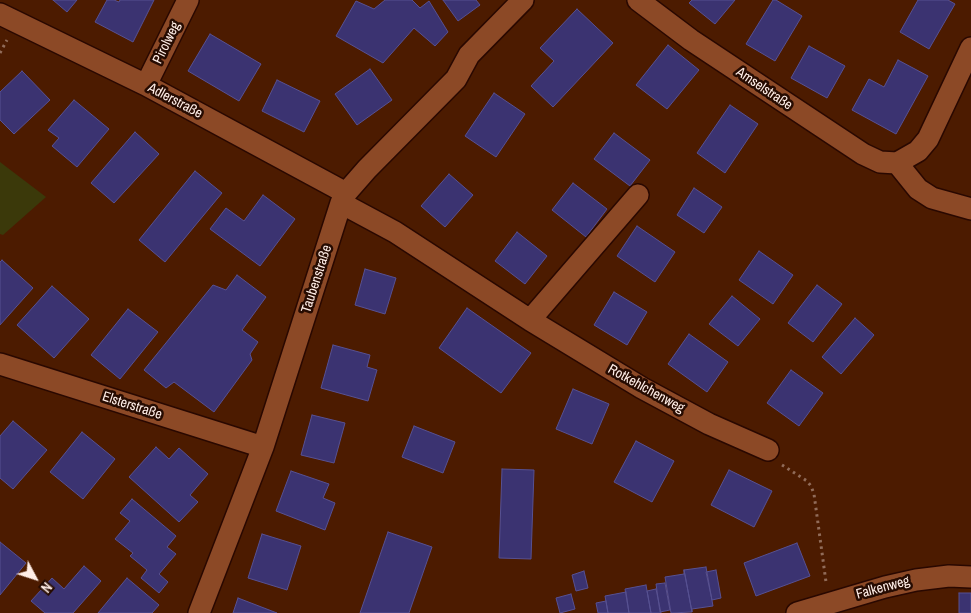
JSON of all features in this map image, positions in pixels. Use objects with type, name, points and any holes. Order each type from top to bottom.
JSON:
[{"type":"street","name":"Pirolweg","points":[[146,85],[188,0]]},
{"type":"street","name":"Taubenstraße","points":[[199,613],[263,447],[344,198],[367,170],[456,79],[469,55],[523,0]]},
{"type":"street","name":"Amselstraße","points":[[638,0],[698,45],[863,154],[880,162],[896,163]]},
{"type":"street","name":"Adlerstraße","points":[[0,14],[146,85],[344,198]]},
{"type":"street","points":[[971,48],[928,139],[918,151],[896,163],[918,189],[932,198],[971,209]]},
{"type":"street","points":[[530,320],[638,195]]},
{"type":"street","name":"Rotkehlchenweg","points":[[344,198],[530,320],[642,388],[709,424],[768,450]]},
{"type":"street","name":"Elsterstraße","points":[[0,364],[263,447]]},
{"type":"street","name":"Falkenweg","points":[[798,613],[885,587],[916,580],[949,576],[971,577]]},
{"type":"path","points":[[768,450],[784,467],[811,486],[814,494],[829,604]]},
{"type":"shaded area","points":[[0,162],[46,197],[3,235],[0,234]]},
{"type":"building","points":[[53,0],[77,0],[67,12]]},
{"type":"building","points":[[107,0],[119,2],[120,0],[154,0],[133,42],[95,22]]},
{"type":"building","points":[[385,0],[412,0],[420,8],[429,1],[448,32],[435,46],[414,28],[383,63],[336,36],[356,1],[374,9]]},
{"type":"building","points":[[443,0],[476,0],[480,5],[458,21]]},
{"type":"building","points":[[692,0],[735,0],[715,24],[689,3]]},
{"type":"building","points":[[773,0],[802,16],[775,61],[746,44]]},
{"type":"building","points":[[918,0],[948,0],[955,4],[929,49],[900,32]]},
{"type":"building","points":[[577,9],[613,43],[553,107],[531,86],[554,61],[540,48]]},
{"type":"building","points":[[210,34],[261,64],[239,101],[188,71]]},
{"type":"building","points":[[668,45],[699,70],[667,109],[636,85]]},
{"type":"building","points":[[809,46],[845,66],[827,98],[791,78]]},
{"type":"building","points":[[898,60],[928,76],[896,134],[852,110],[869,79],[884,87]]},
{"type":"building","points":[[370,69],[392,100],[357,125],[335,94]]},
{"type":"building","points":[[22,71],[50,100],[14,134],[0,120],[0,92]]},
{"type":"building","points":[[277,80],[320,101],[304,132],[262,111]]},
{"type":"building","points":[[494,93],[525,114],[496,157],[465,136]]},
{"type":"building","points":[[74,100],[109,129],[77,167],[52,146],[59,138],[48,130]]},
{"type":"building","points":[[730,105],[758,124],[725,173],[697,153]]},
{"type":"building","points":[[135,132],[159,154],[114,203],[91,183]]},
{"type":"building","points":[[614,133],[650,160],[630,186],[594,159]]},
{"type":"building","points":[[195,171],[222,193],[165,262],[139,240]]},
{"type":"building","points":[[449,174],[473,195],[445,227],[421,206]]},
{"type":"building","points":[[573,183],[607,209],[586,237],[552,210]]},
{"type":"building","points":[[694,188],[722,207],[704,233],[677,215]]},
{"type":"building","points":[[263,195],[295,219],[260,266],[210,229],[226,208],[244,221]]},
{"type":"building","points":[[637,226],[675,252],[655,282],[617,256]]},
{"type":"building","points":[[517,232],[547,256],[525,284],[495,261]]},
{"type":"building","points":[[759,251],[793,275],[773,304],[739,280]]},
{"type":"building","points":[[2,260],[33,288],[0,325],[0,262]]},
{"type":"building","points":[[365,269],[396,278],[385,314],[355,305]]},
{"type":"building","points":[[237,275],[266,297],[242,330],[258,342],[250,354],[252,360],[214,412],[174,382],[166,388],[144,370],[213,285],[226,290]]},
{"type":"building","points":[[817,285],[842,304],[813,342],[788,323]]},
{"type":"building","points":[[52,286],[89,319],[54,358],[17,325]]},
{"type":"building","points":[[614,292],[647,312],[627,345],[594,325]]},
{"type":"building","points":[[732,296],[760,319],[738,346],[709,324]]},
{"type":"building","points":[[467,308],[531,353],[501,393],[439,348]]},
{"type":"building","points":[[128,309],[158,332],[120,379],[91,355]]},
{"type":"building","points":[[855,318],[874,335],[841,374],[822,357]]},
{"type":"building","points":[[689,334],[728,362],[707,392],[668,364]]},
{"type":"building","points":[[333,345],[370,355],[367,367],[377,370],[368,401],[321,388]]},
{"type":"building","points":[[791,370],[823,393],[799,426],[767,403]]},
{"type":"building","points":[[573,389],[609,404],[592,444],[556,429]]},
{"type":"building","points":[[312,415],[345,423],[334,463],[301,455]]},
{"type":"building","points":[[13,421],[47,450],[13,489],[0,478],[0,436]]},
{"type":"building","points":[[414,426],[455,442],[443,473],[402,457]]},
{"type":"building","points":[[82,432],[115,459],[83,499],[50,472]]},
{"type":"building","points":[[636,441],[674,461],[652,502],[614,482]]},
{"type":"building","points":[[156,447],[169,459],[179,448],[208,474],[190,495],[198,502],[179,522],[129,477]]},
{"type":"building","points":[[502,469],[534,470],[531,559],[499,558]]},
{"type":"building","points":[[729,470],[772,491],[754,527],[711,505]]},
{"type":"building","points":[[291,471],[329,484],[323,498],[335,503],[325,530],[276,511]]},
{"type":"building","points":[[132,499],[176,536],[167,547],[176,554],[159,574],[168,582],[159,593],[141,578],[147,570],[130,556],[133,553],[115,539],[130,521],[120,513]]},
{"type":"building","points":[[388,532],[432,547],[409,613],[360,613]]},
{"type":"building","points":[[262,534],[301,546],[287,590],[248,578]]},
{"type":"building","points":[[0,542],[26,563],[0,595]]},
{"type":"building","points":[[797,543],[810,576],[756,596],[744,563]]},
{"type":"building","points":[[84,566],[101,581],[73,613],[45,613],[31,601],[52,578],[64,589]]},
{"type":"building","points":[[706,567],[713,606],[692,609],[692,612],[684,570]]},
{"type":"building","points":[[684,570],[692,612],[671,613],[665,577],[684,574]]},
{"type":"building","points":[[716,570],[721,598],[712,600],[706,572]]},
{"type":"building","points":[[584,571],[588,588],[576,591],[572,575]]},
{"type":"building","points":[[127,578],[159,605],[152,613],[98,613]]},
{"type":"building","points":[[665,583],[670,610],[660,612],[656,584]]},
{"type":"building","points":[[646,585],[651,613],[629,613],[625,589]]},
{"type":"building","points":[[656,589],[661,613],[651,613],[647,591]]},
{"type":"building","points":[[626,592],[629,613],[608,613],[605,596]]},
{"type":"building","points":[[959,593],[971,593],[971,613],[959,613]]},
{"type":"building","points":[[571,594],[575,609],[560,613],[556,598]]},
{"type":"building","points":[[238,598],[277,613],[233,613]]},
{"type":"building","points":[[606,601],[608,613],[598,613],[596,603]]}]
